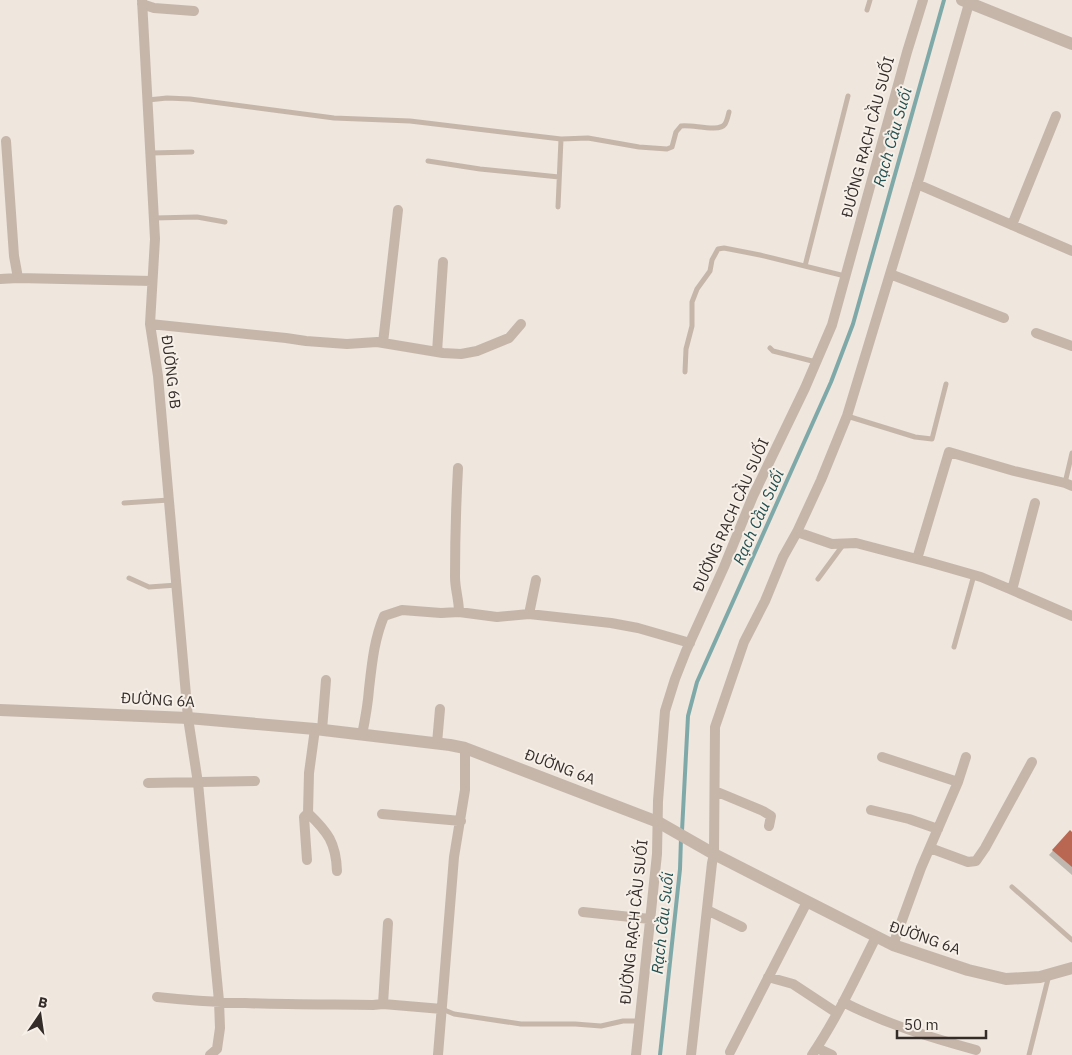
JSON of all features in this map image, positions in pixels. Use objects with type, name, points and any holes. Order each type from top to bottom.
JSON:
[{"type":"street","name":"ĐƯỜNG RẠCH CẦU SUỐI","points":[[636,1055],[660,824],[665,711],[675,679],[724,568],[753,496],[806,388],[832,325],[907,52],[924,0]]},
{"type":"street","points":[[692,1055],[712,863],[715,727],[744,642],[783,556],[797,532],[821,480],[847,416],[917,184],[966,1],[1072,44]]},
{"type":"street","points":[[142,5],[154,8],[194,11]]},
{"type":"street","name":"ĐƯỜNG 6B","points":[[142,5],[155,238],[150,324],[158,376],[188,718],[198,783],[212,910],[220,1028],[218,1049],[210,1055]]},
{"type":"street","points":[[1012,225],[1056,116]]},
{"type":"street","points":[[6,141],[14,256],[18,278]]},
{"type":"street","points":[[917,184],[1072,251]]},
{"type":"street","points":[[383,343],[398,210]]},
{"type":"street","points":[[437,352],[443,262]]},
{"type":"street","points":[[890,274],[1004,318]]},
{"type":"street","points":[[0,279],[152,281]]},
{"type":"street","points":[[150,324],[314,342],[347,344],[383,343],[461,354],[477,351],[509,338],[521,324]]},
{"type":"street","points":[[1036,333],[1072,346]]},
{"type":"street","points":[[917,559],[949,452],[1068,484]]},
{"type":"street","points":[[458,468],[454,525],[455,588],[459,603],[458,612]]},
{"type":"street","points":[[1012,590],[1035,503]]},
{"type":"street","points":[[797,532],[832,544],[856,543],[974,576],[1072,616]]},
{"type":"street","points":[[529,614],[536,580]]},
{"type":"street","points":[[362,735],[372,655],[379,629],[384,616],[402,610],[441,613],[458,612],[497,617],[529,614],[611,623],[638,628],[690,643]]},
{"type":"street","points":[[307,860],[304,817],[308,813],[310,773],[326,680]]},
{"type":"street","points":[[437,743],[440,709]]},
{"type":"street","name":"ĐƯỜNG 6A","points":[[0,710],[188,718],[318,730],[437,743],[465,748],[660,824],[893,945],[968,970],[1006,979],[1040,977],[1072,968]]},
{"type":"street","points":[[438,1055],[454,857],[465,790],[465,748]]},
{"type":"street","points":[[882,757],[958,782]]},
{"type":"street","points":[[893,945],[915,883],[958,782],[966,757]]},
{"type":"street","points":[[930,848],[968,862],[976,861],[1032,762]]},
{"type":"street","points":[[148,783],[255,781]]},
{"type":"street","points":[[714,791],[764,810],[771,816],[769,826]]},
{"type":"street","points":[[870,810],[909,819],[938,829]]},
{"type":"street","points":[[308,813],[327,833],[337,855],[337,871]]},
{"type":"street","points":[[382,814],[460,821]]},
{"type":"street","points":[[730,1052],[807,902]]},
{"type":"street","points":[[707,910],[742,927]]},
{"type":"street","points":[[583,912],[650,919]]},
{"type":"street","points":[[383,1004],[388,923]]},
{"type":"street","points":[[832,1055],[814,1051],[843,1002],[876,937]]},
{"type":"street","points":[[768,977],[793,984],[837,1013]]},
{"type":"street","points":[[157,997],[201,1002],[373,1006],[383,1004],[442,1009]]},
{"type":"street","points":[[843,1002],[866,1014],[917,1034],[976,1050]]},
{"type":"lane","points":[[867,10],[870,0]]},
{"type":"lane","points":[[805,266],[848,96]]},
{"type":"lane","points":[[148,100],[167,98],[190,99],[334,118],[410,121],[560,139],[588,138],[639,147],[668,149],[672,147],[676,132],[681,126],[721,128],[729,112]]},
{"type":"lane","points":[[558,207],[560,139]]},
{"type":"lane","points":[[151,153],[192,152]]},
{"type":"lane","points":[[428,161],[559,178]]},
{"type":"lane","points":[[154,218],[197,217],[225,222]]},
{"type":"lane","points":[[685,372],[686,349],[692,326],[692,302],[697,289],[710,271],[712,260],[718,249],[724,248],[760,255],[845,276]]},
{"type":"lane","points":[[770,348],[773,351],[816,362]]},
{"type":"lane","points":[[847,416],[915,437],[932,439],[946,384]]},
{"type":"lane","points":[[1068,484],[1072,453]]},
{"type":"lane","points":[[124,503],[169,500]]},
{"type":"lane","points":[[818,579],[843,545]]},
{"type":"lane","points":[[954,647],[974,576]]},
{"type":"lane","points":[[129,578],[149,587],[177,585]]},
{"type":"lane","points":[[1012,887],[1072,940]]},
{"type":"lane","points":[[1029,1055],[1049,974]]},
{"type":"lane","points":[[442,1009],[454,1014],[521,1024],[601,1026],[623,1021],[639,1021]]},
{"type":"building","points":[[1070,830],[1072,832],[1072,867],[1052,850]]},
{"type":"waterway","name":"Rạch Cầu Suối","points":[[682,831],[688,716],[697,682],[831,382],[853,324],[944,0]]},
{"type":"waterway","name":"Rạch Cầu Suối","points":[[660,1055],[680,869],[681,838]]}]
